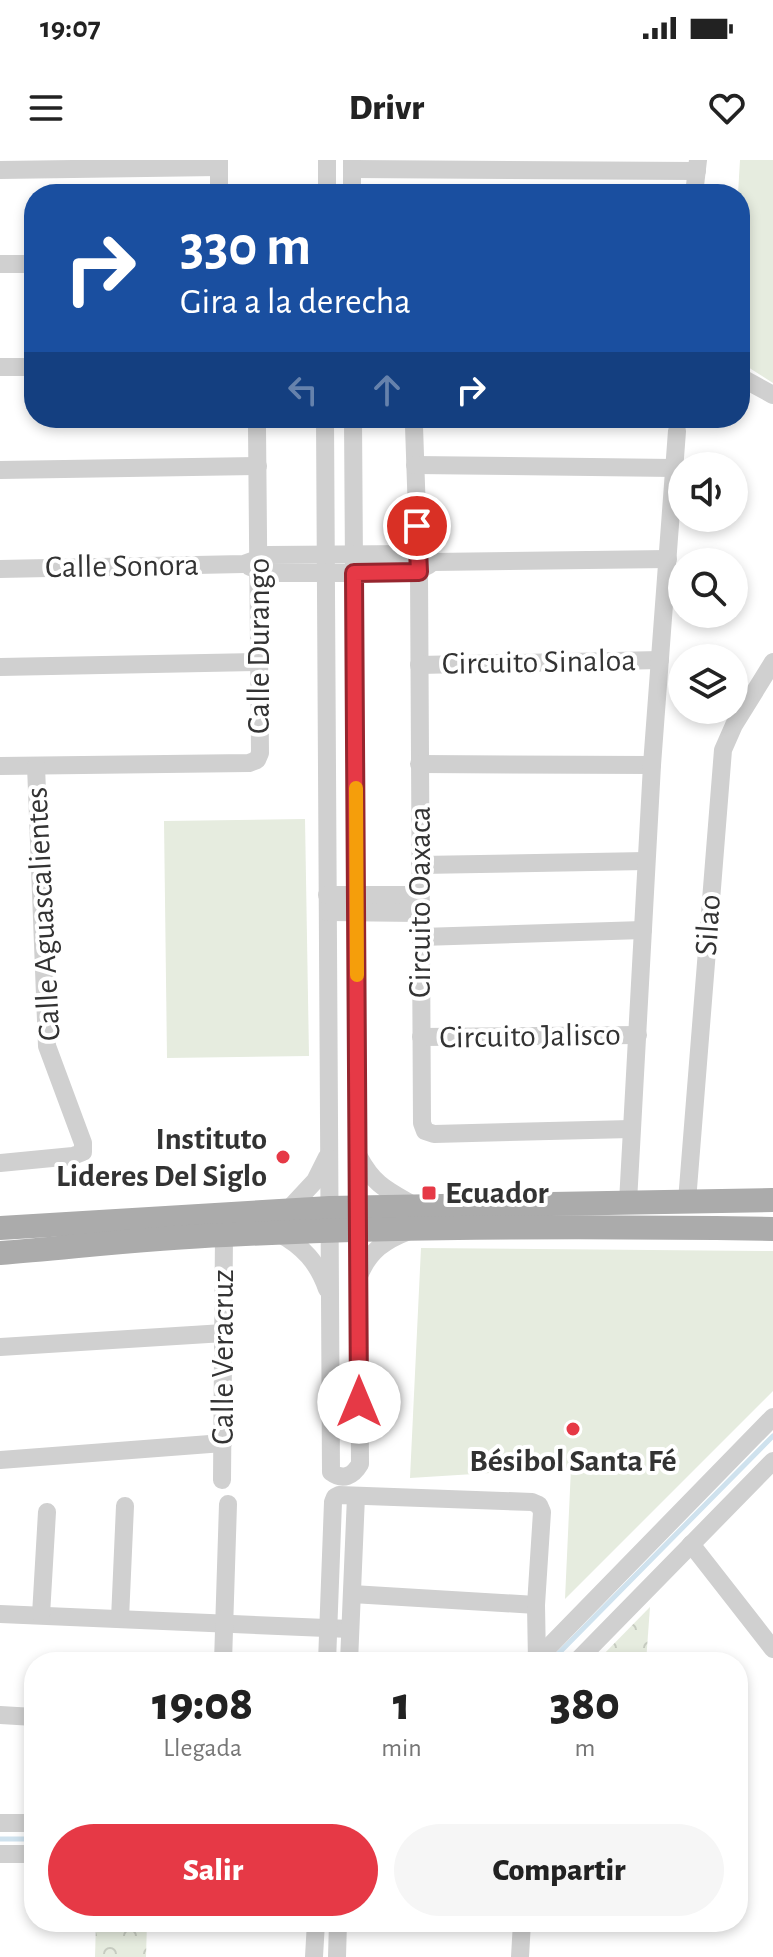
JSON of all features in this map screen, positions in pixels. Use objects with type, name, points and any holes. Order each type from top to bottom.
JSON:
[{"type":"main road","points":[[416,1219],[628,1202],[773,1200]]},
{"type":"main road","points":[[0,1228],[288,1210],[330,1220]]},
{"type":"main road","points":[[0,1253],[278,1233],[330,1220],[358,1219],[773,1229]]},
{"type":"street","points":[[327,160],[327,184]]},
{"type":"street","points":[[0,170],[88,164],[219,163],[219,184]]},
{"type":"street","points":[[352,164],[697,165]]},
{"type":"street","points":[[0,264],[24,264]]},
{"type":"street","points":[[0,367],[24,367]]},
{"type":"street","points":[[750,382],[773,395]]},
{"type":"street","name":"Calle Durango","points":[[0,766],[233,763],[257,760],[260,753],[259,662],[253,564],[257,428]]},
{"type":"street","points":[[325,428],[331,1472],[337,1477],[355,1471],[360,1464],[353,428]]},
{"type":"street","name":"Circuito Oaxaca","points":[[414,428],[423,564],[419,665],[422,1123],[425,1131],[434,1134],[631,1129]]},
{"type":"street","points":[[675,452],[677,431]]},
{"type":"street","points":[[415,465],[668,468]]},
{"type":"street","points":[[0,470],[258,466]]},
{"type":"street","points":[[628,1202],[646,861],[668,559]]},
{"type":"street","name":"Calle Sonora","points":[[0,569],[253,564],[269,573],[325,564],[668,559]]},
{"type":"street","name":"Circuito Sinaloa","points":[[419,665],[660,660]]},
{"type":"street","points":[[0,667],[259,662]]},
{"type":"street","name":"Silao","points":[[666,1227],[675,1201],[723,750],[734,725],[773,662]]},
{"type":"street","points":[[419,764],[652,765]]},
{"type":"street","name":"Calle Aguascalientes","points":[[0,1163],[73,1156],[83,1152],[83,1143],[47,1046],[36,766]]},
{"type":"street","points":[[420,865],[646,861]]},
{"type":"street","points":[[328,904],[420,904]]},
{"type":"street","points":[[421,937],[643,930]]},
{"type":"street","name":"Circuito Jalisco","points":[[421,1037],[638,1035]]},
{"type":"street","points":[[288,1210],[315,1181],[329,1151]]},
{"type":"street","points":[[358,1155],[374,1181],[416,1219],[377,1248],[358,1279]]},
{"type":"street","points":[[278,1233],[299,1245],[313,1261],[321,1272],[330,1300]]},
{"type":"street","name":"Calle Veracruz","points":[[222,1480],[224,1235]]},
{"type":"street","points":[[0,1347],[224,1333]]},
{"type":"street","points":[[545,1652],[773,1417]]},
{"type":"street","points":[[0,1460],[223,1443]]},
{"type":"street","points":[[586,1652],[691,1544],[770,1471]]},
{"type":"street","points":[[327,1652],[333,1502],[339,1495],[532,1502],[539,1505],[542,1512],[536,1652]]},
{"type":"street","points":[[349,1652],[356,1496]]},
{"type":"street","points":[[224,1652],[228,1504]]},
{"type":"street","points":[[120,1619],[125,1506]]},
{"type":"street","points":[[41,1615],[47,1512]]},
{"type":"street","points":[[691,1544],[773,1649]]},
{"type":"street","points":[[352,1594],[536,1605]]},
{"type":"street","points":[[0,1614],[350,1629]]},
{"type":"street","points":[[0,1715],[24,1716]]},
{"type":"street","points":[[0,1823],[24,1823]]},
{"type":"street","points":[[0,1854],[24,1854]]},
{"type":"street","points":[[314,1957],[315,1932]]},
{"type":"street","points":[[337,1957],[338,1932]]},
{"type":"street","points":[[520,1957],[521,1932]]},
{"type":"green space","points":[[740,160],[773,160],[773,383],[750,368],[750,184],[739,184]]},
{"type":"green space","points":[[305,819],[309,1056],[167,1058],[164,821]]},
{"type":"green space","name":"Bésibol Santa Fé","points":[[421,1248],[773,1251],[773,1391],[565,1599],[571,1468],[410,1478]]},
{"type":"green space","points":[[650,1607],[647,1652],[606,1652]]},
{"type":"green space","points":[[96,1932],[147,1932],[146,1957],[95,1957]]},
{"type":"waterway","points":[[560,1652],[773,1436]]},
{"type":"waterway","points":[[0,1839],[24,1839]]},
{"type":"slow traffic","points":[[356,788],[357,975]]},
{"type":"place","name":"Instituto Lideres Del Siglo","points":[[283,1157]]},
{"type":"place","name":"Ecuador","points":[[429,1193]]},
{"type":"place","name":"Bésibol Santa Fé","points":[[573,1429]]},
{"type":"route","points":[[359,1402],[354,573],[419,572],[417,526]]}]
